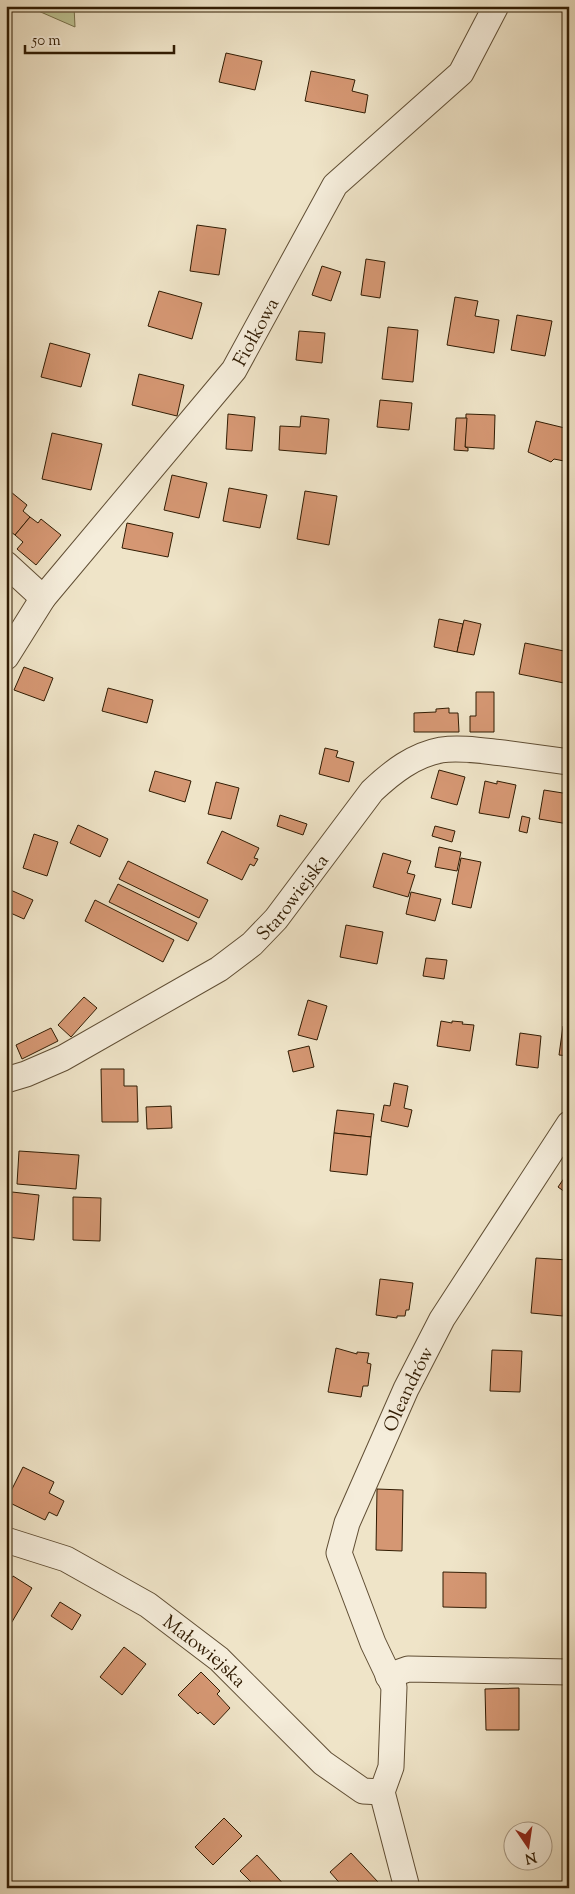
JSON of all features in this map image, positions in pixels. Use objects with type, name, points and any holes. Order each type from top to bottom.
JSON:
[{"type":"street","name":"Fiołkowa","points":[[6,657],[43,598],[234,370],[335,184],[461,73],[496,6]]},
{"type":"street","points":[[6,564],[43,598]]},
{"type":"street","name":"Starowiejska","points":[[6,1080],[26,1074],[62,1058],[219,970],[252,944],[276,919],[372,791],[391,773],[406,764],[442,750],[478,750],[569,762]]},
{"type":"street","name":"Oleandrów","points":[[382,1792],[391,1767],[394,1687],[373,1643],[339,1553],[347,1523],[406,1389],[442,1318],[569,1124]]},
{"type":"street","name":"Małowiejska","points":[[6,1540],[66,1559],[148,1605],[220,1659],[323,1763],[363,1791],[382,1792]]},
{"type":"street","points":[[388,1676],[408,1669],[569,1672]]},
{"type":"street","points":[[382,1792],[407,1888]]},
{"type":"green space","points":[[27,6],[74,6],[75,27]]},
{"type":"building","points":[[226,53],[262,61],[255,90],[219,82]]},
{"type":"building","points":[[311,71],[355,80],[352,91],[368,95],[365,113],[305,101]]},
{"type":"building","points":[[197,225],[226,229],[219,275],[190,271]]},
{"type":"building","points":[[366,259],[385,262],[380,298],[361,295]]},
{"type":"building","points":[[322,266],[341,272],[331,301],[312,295]]},
{"type":"building","points":[[159,291],[202,303],[192,339],[148,326]]},
{"type":"building","points":[[455,297],[478,301],[475,316],[499,320],[494,353],[447,345]]},
{"type":"building","points":[[517,315],[552,321],[545,356],[511,350]]},
{"type":"building","points":[[388,327],[418,330],[413,382],[382,379]]},
{"type":"building","points":[[299,331],[325,333],[322,363],[296,360]]},
{"type":"building","points":[[50,343],[90,354],[81,387],[41,377]]},
{"type":"building","points":[[139,374],[184,385],[177,416],[132,405]]},
{"type":"building","points":[[380,400],[412,403],[409,430],[377,427]]},
{"type":"building","points":[[228,414],[255,417],[252,451],[226,449]]},
{"type":"building","points":[[466,414],[495,415],[494,449],[465,447]]},
{"type":"building","points":[[301,416],[329,419],[326,454],[279,450],[280,426],[300,427]]},
{"type":"building","points":[[456,418],[467,418],[465,447],[468,448],[468,451],[454,450]]},
{"type":"building","points":[[536,421],[569,429],[569,441],[564,461],[554,459],[551,462],[528,452]]},
{"type":"building","points":[[52,433],[102,444],[91,490],[42,479]]},
{"type":"building","points":[[172,475],[207,483],[199,518],[164,510]]},
{"type":"building","points":[[229,488],[267,495],[260,528],[223,521]]},
{"type":"building","points":[[305,491],[337,496],[329,545],[297,539]]},
{"type":"building","points":[[11,492],[27,505],[23,511],[30,517],[15,535],[6,530],[6,497]]},
{"type":"building","points":[[30,517],[38,523],[41,519],[61,535],[36,565],[17,549],[23,542],[15,535]]},
{"type":"building","points":[[127,523],[173,533],[168,557],[122,548]]},
{"type":"building","points":[[439,619],[463,624],[457,652],[434,647]]},
{"type":"building","points":[[464,620],[481,624],[474,655],[457,652]]},
{"type":"building","points":[[525,643],[569,652],[569,662],[564,683],[519,674]]},
{"type":"building","points":[[24,667],[53,678],[44,701],[14,690]]},
{"type":"building","points":[[108,688],[153,700],[147,723],[102,711]]},
{"type":"building","points":[[476,692],[494,692],[494,732],[470,732],[470,716],[476,716]]},
{"type":"building","points":[[449,708],[449,713],[458,713],[459,732],[414,732],[414,713],[436,712],[436,709]]},
{"type":"building","points":[[325,748],[338,751],[336,757],[354,762],[349,782],[319,774]]},
{"type":"building","points":[[439,770],[465,777],[457,805],[431,798]]},
{"type":"building","points":[[155,771],[191,781],[185,802],[149,791]]},
{"type":"building","points":[[485,781],[497,784],[497,781],[516,785],[509,818],[479,813]]},
{"type":"building","points":[[216,782],[239,788],[231,819],[208,814]]},
{"type":"building","points":[[544,790],[569,794],[568,824],[539,819]]},
{"type":"building","points":[[280,815],[307,824],[303,835],[277,826]]},
{"type":"building","points":[[522,816],[530,818],[527,833],[519,831]]},
{"type":"building","points":[[78,825],[108,839],[100,857],[70,843]]},
{"type":"building","points":[[435,826],[455,831],[452,842],[432,836]]},
{"type":"building","points":[[222,831],[259,848],[254,858],[258,859],[254,866],[250,864],[242,880],[207,863]]},
{"type":"building","points":[[34,834],[58,842],[47,876],[23,868]]},
{"type":"building","points":[[439,847],[461,852],[457,871],[435,867]]},
{"type":"building","points":[[383,853],[411,861],[407,873],[415,875],[408,897],[373,887]]},
{"type":"building","points":[[461,858],[481,862],[471,908],[452,904]]},
{"type":"building","points":[[128,861],[208,900],[199,918],[119,879]]},
{"type":"building","points":[[118,884],[197,923],[188,941],[109,902]]},
{"type":"building","points":[[6,888],[33,900],[24,919],[6,911]]},
{"type":"building","points":[[411,892],[441,899],[435,921],[406,914]]},
{"type":"building","points":[[95,900],[174,940],[163,962],[85,921]]},
{"type":"building","points":[[346,925],[383,932],[377,964],[340,957]]},
{"type":"building","points":[[426,958],[447,960],[444,979],[423,976]]},
{"type":"building","points":[[84,997],[97,1008],[71,1037],[58,1025]]},
{"type":"building","points":[[308,1000],[327,1006],[317,1040],[298,1035]]},
{"type":"building","points":[[441,1021],[463,1022],[462,1024],[474,1025],[470,1051],[437,1046]]},
{"type":"building","points":[[563,1026],[569,1027],[569,1056],[559,1055]]},
{"type":"building","points":[[51,1028],[58,1041],[22,1059],[16,1045]]},
{"type":"building","points":[[520,1033],[541,1036],[538,1068],[516,1065]]},
{"type":"building","points":[[309,1046],[314,1067],[293,1072],[288,1051]]},
{"type":"building","points":[[101,1069],[124,1069],[124,1086],[137,1086],[138,1122],[102,1122]]},
{"type":"building","points":[[394,1083],[408,1086],[404,1108],[412,1110],[408,1127],[381,1121],[384,1105],[390,1106]]},
{"type":"building","points":[[171,1106],[172,1128],[147,1129],[146,1107]]},
{"type":"building","points":[[337,1110],[374,1114],[371,1137],[334,1133]]},
{"type":"building","points":[[334,1133],[371,1137],[367,1175],[330,1171]]},
{"type":"building","points":[[19,1151],[79,1155],[76,1189],[17,1184]]},
{"type":"building","points":[[569,1171],[569,1195],[558,1187]]},
{"type":"building","points":[[12,1192],[39,1195],[34,1240],[7,1237]]},
{"type":"building","points":[[73,1197],[101,1198],[100,1241],[73,1240]]},
{"type":"building","points":[[536,1258],[568,1260],[563,1316],[531,1313]]},
{"type":"building","points":[[380,1279],[413,1283],[409,1310],[406,1310],[405,1316],[397,1316],[397,1318],[376,1315]]},
{"type":"building","points":[[336,1348],[357,1354],[357,1352],[369,1353],[367,1363],[371,1364],[368,1386],[363,1386],[361,1397],[328,1392]]},
{"type":"building","points":[[492,1350],[522,1351],[520,1392],[490,1391]]},
{"type":"building","points":[[23,1467],[54,1482],[49,1493],[64,1501],[57,1516],[49,1512],[45,1520],[6,1501]]},
{"type":"building","points":[[377,1489],[403,1490],[402,1551],[376,1550]]},
{"type":"building","points":[[443,1572],[486,1573],[486,1608],[443,1607]]},
{"type":"building","points":[[13,1576],[32,1588],[6,1632],[6,1587]]},
{"type":"building","points":[[60,1602],[81,1615],[72,1630],[51,1616]]},
{"type":"building","points":[[124,1647],[146,1664],[122,1695],[100,1677]]},
{"type":"building","points":[[201,1672],[220,1691],[217,1694],[230,1708],[214,1725],[200,1712],[198,1714],[178,1695]]},
{"type":"building","points":[[519,1688],[519,1730],[486,1730],[485,1689]]},
{"type":"building","points":[[224,1818],[242,1836],[213,1865],[195,1847]]},
{"type":"building","points":[[351,1853],[378,1882],[372,1888],[344,1888],[330,1872]]},
{"type":"building","points":[[257,1855],[287,1888],[245,1888],[251,1882],[240,1871]]}]
